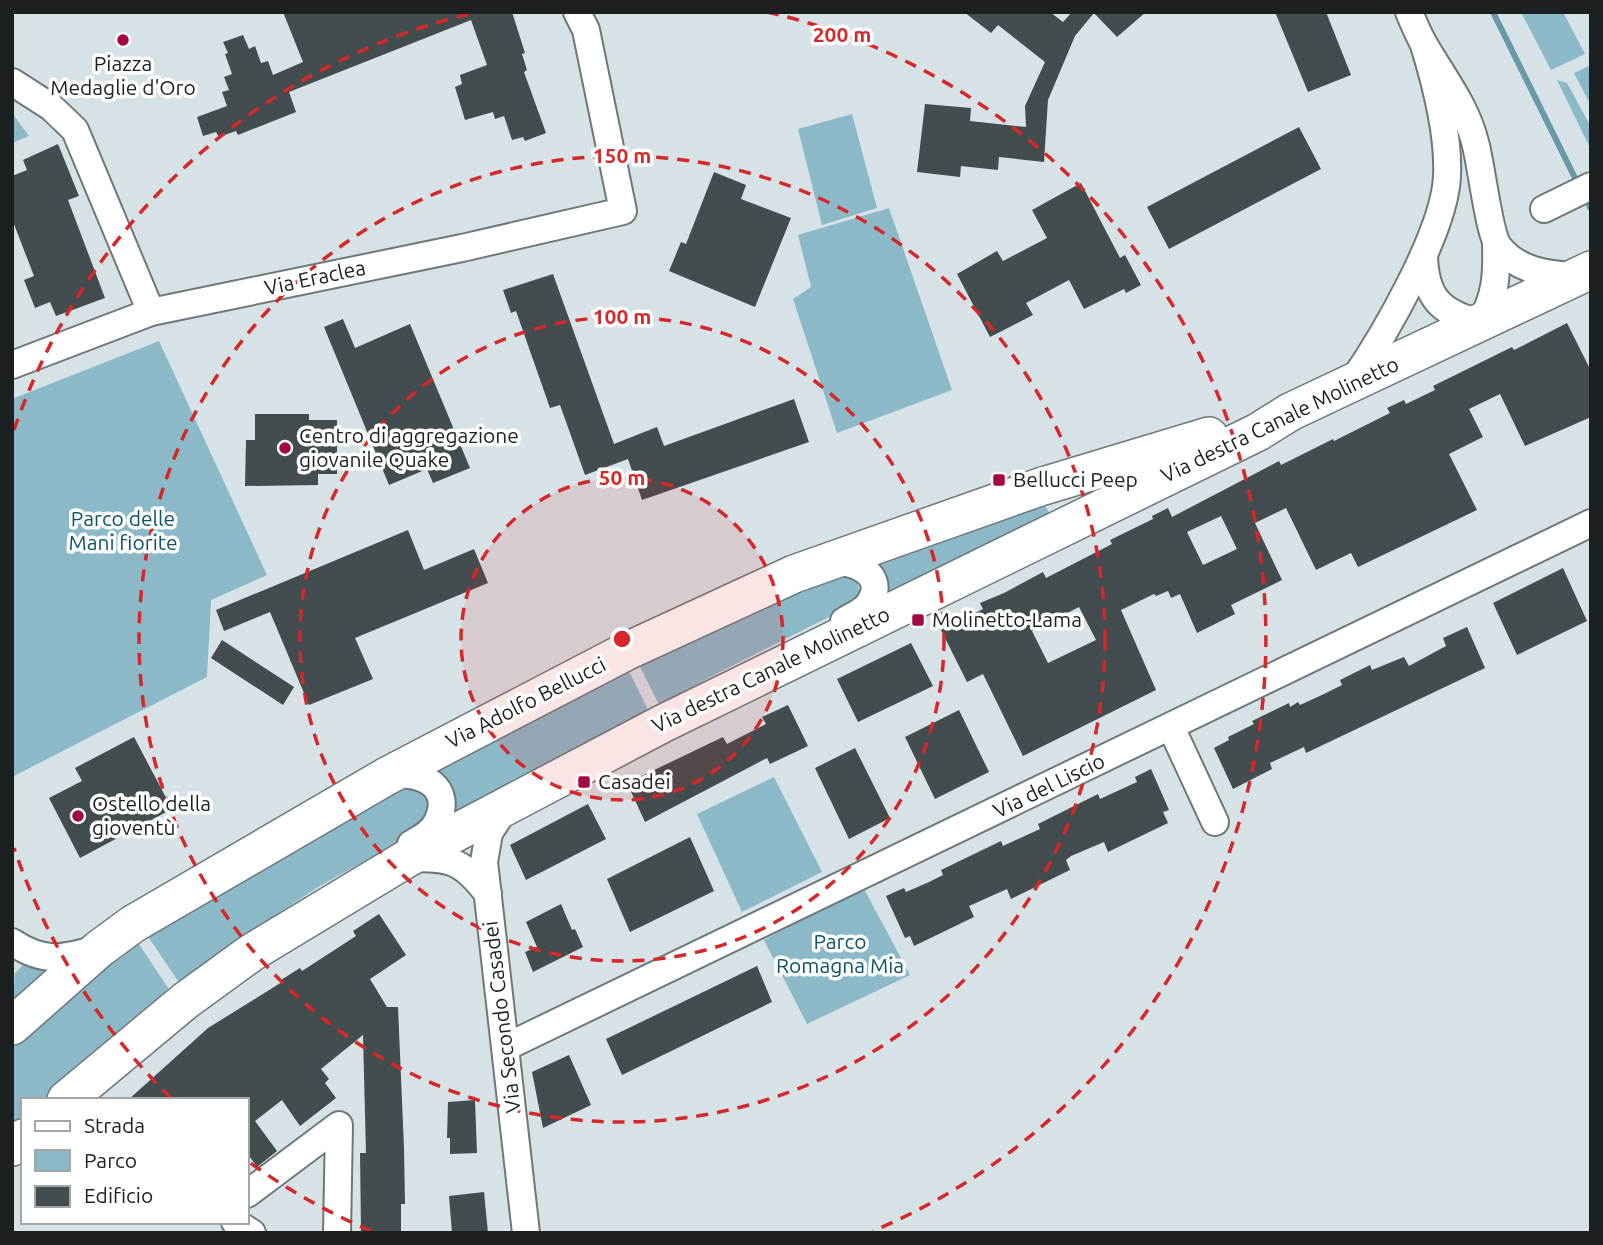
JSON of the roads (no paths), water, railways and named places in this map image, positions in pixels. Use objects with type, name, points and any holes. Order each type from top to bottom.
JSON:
[{"type":"street","name":"Via Eraclea","points":[[12,365],[151,312],[623,211],[586,30],[577,12]]},
{"type":"street","points":[[1409,12],[1424,45],[1448,81],[1471,126],[1496,244],[1495,290],[1480,323],[1450,313],[1435,300],[1425,279],[1424,255]]},
{"type":"street","points":[[1349,386],[1378,341],[1424,255],[1445,193],[1448,175],[1439,108],[1424,45]]},
{"type":"street","points":[[12,82],[51,107],[75,130],[151,312]]},
{"type":"street","points":[[1549,206],[1591,186]]},
{"type":"street","points":[[1496,244],[1526,268],[1548,274],[1585,273]]},
{"type":"street","name":"Via destra Canale Molinetto","points":[[68,1098],[186,1001],[251,953],[408,859],[508,804],[738,686],[1258,432],[1290,412],[1585,273]]},
{"type":"street","name":"Via Adolfo Bellucci","points":[[12,1026],[99,949],[133,924],[387,776],[625,652],[811,567],[1041,487],[1290,412]]},
{"type":"street","name":"Via del Liscio","points":[[506,1046],[1591,523]]},
{"type":"street","points":[[738,686],[805,642],[866,608],[871,602],[874,585],[861,566],[841,561],[811,567]]},
{"type":"street","points":[[1171,727],[1215,822]]},
{"type":"street","points":[[251,953],[286,924],[430,832],[437,823],[441,802],[435,786],[428,779],[407,773],[387,776]]},
{"type":"street","points":[[488,894],[484,862],[486,842],[508,804]]},
{"type":"street","name":"Via Secondo Casadei","points":[[408,859],[440,858],[462,866],[472,873],[488,894],[526,1233]]},
{"type":"street","points":[[12,942],[33,954],[49,958],[71,957],[99,949]]},
{"type":"street","points":[[248,1193],[339,1125],[337,1233]]},
{"type":"waterway","points":[[1493,12],[1579,186]]},
{"type":"waterway","points":[[1584,195],[1591,209]]},
{"type":"place","name":"Piazza Medaglie d'Oro","points":[[123,40]]},
{"type":"place","name":"Centro di aggregazione giovanile Quake","points":[[285,448]]},
{"type":"place","name":"Bellucci Peep","points":[[999,480]]},
{"type":"place","name":"Molinetto-Lama","points":[[918,620]]},
{"type":"place","name":"Casadei","points":[[584,782]]},
{"type":"place","name":"Ostello della gioventù","points":[[78,816]]},
{"type":"park label","name":"Parco delle Mani fiorite","points":[[123,531]]},
{"type":"park label","name":"Parco Romagna Mia","points":[[840,954]]}]
